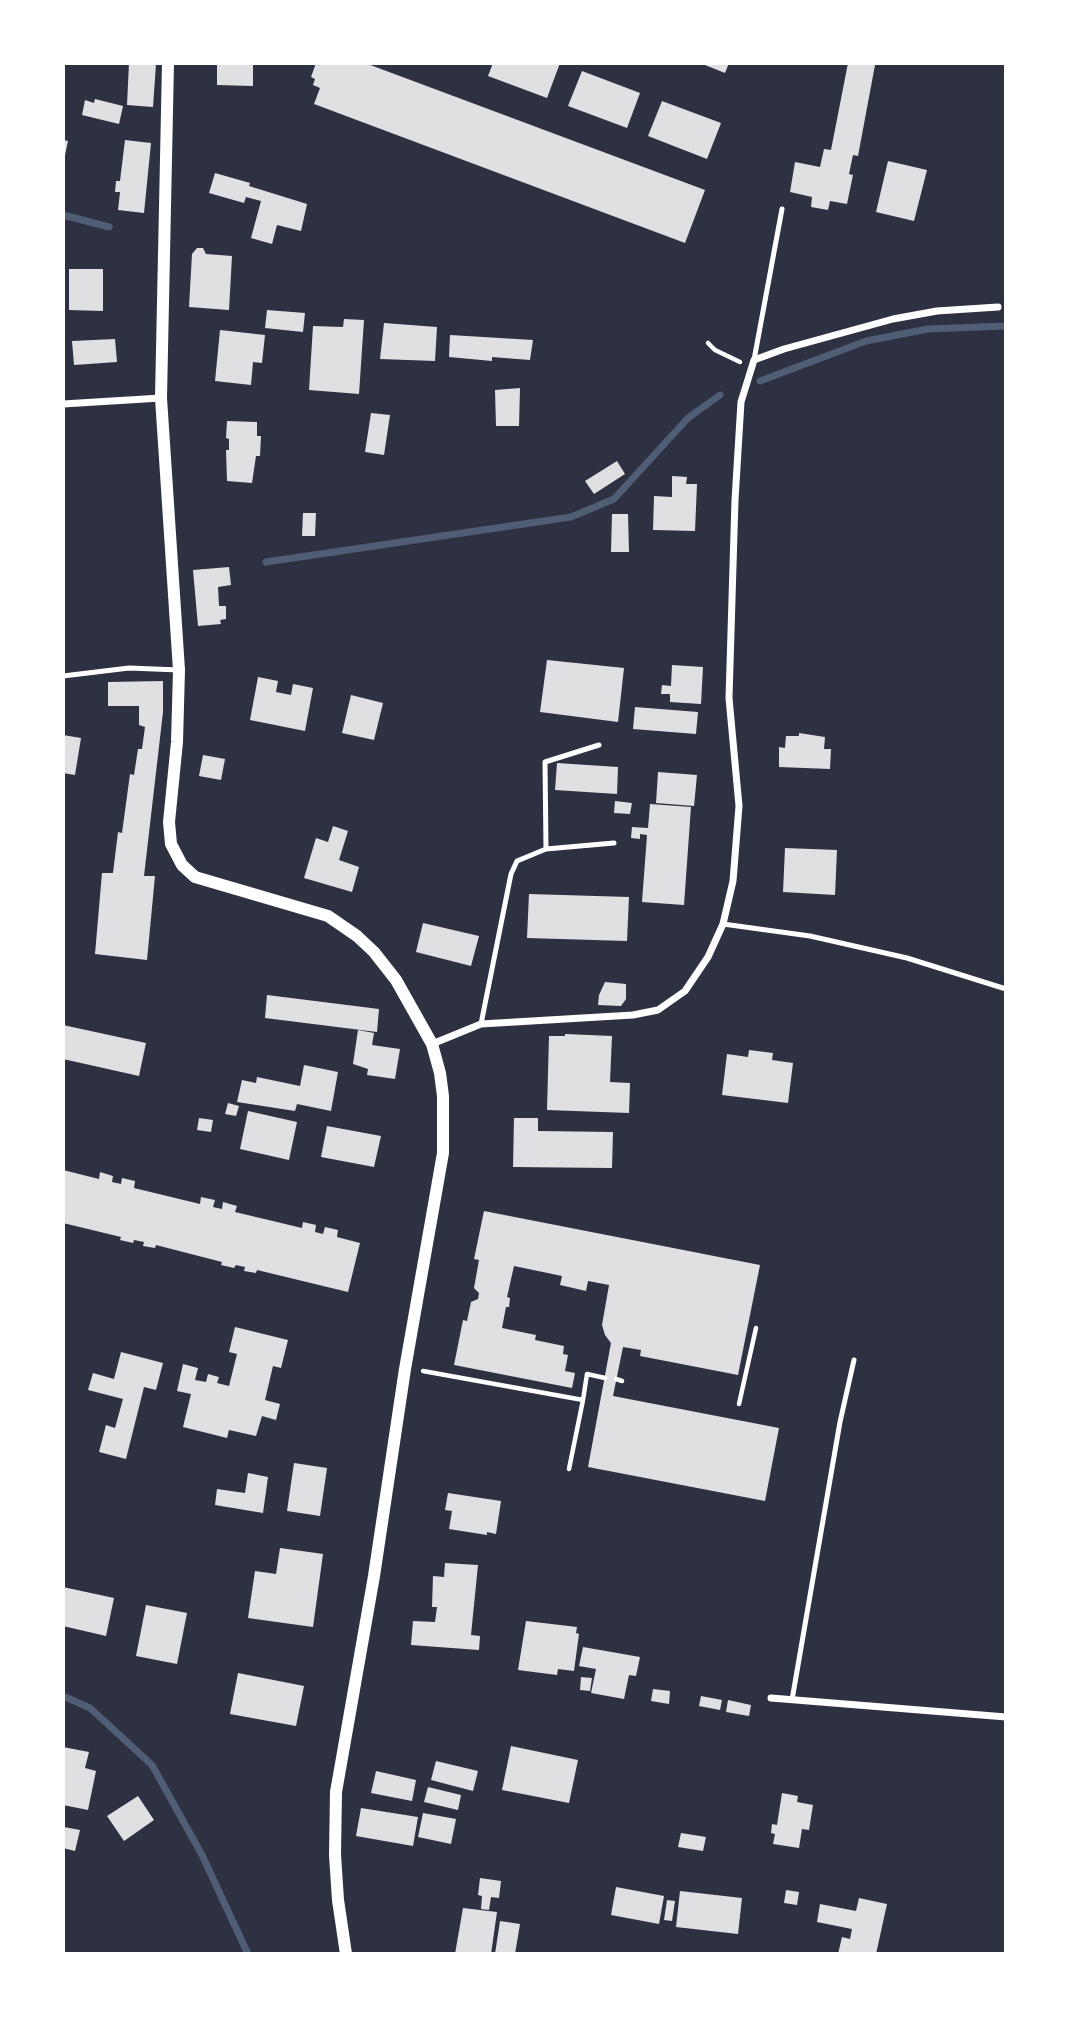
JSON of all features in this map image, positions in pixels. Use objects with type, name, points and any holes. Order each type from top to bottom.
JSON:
[{"type":"street","points":[[168,63],[161,398],[179,670],[177,742],[169,834],[171,844],[182,865],[195,877],[312,910],[343,924],[374,952],[396,980],[432,1044],[441,1084],[443,1153],[336,1792],[335,1855],[346,1954]]},
{"type":"street","points":[[432,1044],[481,1024],[608,1018],[658,1010],[685,991],[708,957],[723,924],[733,881],[739,806],[729,698],[735,500],[741,402],[754,360],[892,319],[937,311],[998,307]]},
{"type":"street","points":[[63,404],[161,398]]},
{"type":"street","points":[[771,1698],[1006,1717]]},
{"type":"lane","points":[[754,360],[782,209]]},
{"type":"lane","points":[[63,676],[129,668],[179,670]]},
{"type":"lane","points":[[546,849],[545,762],[599,745]]},
{"type":"lane","points":[[481,1024],[511,874],[517,862],[546,849],[614,843]]},
{"type":"lane","points":[[723,924],[810,936],[906,958],[1006,989]]},
{"type":"lane","points":[[792,1700],[840,1422],[854,1360]]},
{"type":"path","points":[[708,343],[732,360],[741,363],[754,360]]},
{"type":"path","points":[[739,1404],[756,1328]]},
{"type":"path","points":[[405,1368],[583,1400]]},
{"type":"path","points":[[569,1469],[587,1374],[605,1377]]},
{"type":"building","points":[[129,63],[156,64],[153,107],[127,105]]},
{"type":"building","points":[[217,63],[253,63],[253,86],[217,85]]},
{"type":"building","points":[[316,63],[365,63],[705,190],[685,243],[314,104],[320,88],[313,85],[315,79],[311,77]]},
{"type":"building","points":[[493,63],[560,63],[547,98],[488,76]]},
{"type":"building","points":[[700,63],[729,63],[725,73]]},
{"type":"building","points":[[848,63],[875,65],[858,156],[853,155],[849,174],[853,175],[847,204],[830,201],[828,210],[811,207],[812,197],[790,192],[795,162],[820,167],[824,149],[831,150]]},
{"type":"building","points":[[582,71],[640,93],[627,128],[568,106]]},
{"type":"building","points":[[95,99],[123,106],[119,124],[82,115],[85,100],[94,103]]},
{"type":"building","points":[[662,101],[721,123],[707,159],[648,136]]},
{"type":"building","points":[[63,140],[68,141],[64,160],[63,160]]},
{"type":"building","points":[[125,140],[151,143],[144,213],[118,210],[120,192],[115,192],[116,181],[120,181]]},
{"type":"building","points":[[888,161],[927,170],[914,221],[876,212]]},
{"type":"building","points":[[215,173],[307,204],[301,231],[277,225],[272,244],[251,238],[261,201],[246,197],[244,203],[209,193]]},
{"type":"building","points":[[197,248],[203,248],[206,254],[232,256],[229,310],[189,307],[192,254]]},
{"type":"building","points":[[69,269],[103,269],[103,311],[69,310]]},
{"type":"building","points":[[267,310],[305,313],[303,332],[265,328]]},
{"type":"building","points":[[344,319],[364,320],[359,394],[309,390],[313,326],[343,327]]},
{"type":"building","points":[[384,323],[437,327],[435,361],[380,359]]},
{"type":"building","points":[[220,330],[265,335],[262,363],[253,362],[251,385],[215,381]]},
{"type":"building","points":[[450,335],[533,340],[530,360],[492,357],[492,361],[449,357]]},
{"type":"building","points":[[115,339],[117,362],[74,365],[72,341]]},
{"type":"building","points":[[520,388],[519,426],[496,426],[495,390]]},
{"type":"building","points":[[371,413],[390,415],[384,455],[365,452]]},
{"type":"building","points":[[227,421],[257,422],[257,436],[261,436],[260,456],[256,456],[252,483],[227,481]]},
{"type":"building","points":[[617,461],[625,474],[594,494],[585,481]]},
{"type":"building","points":[[672,476],[687,477],[686,484],[697,484],[695,531],[653,530],[654,496],[672,497]]},
{"type":"building","points":[[303,513],[316,513],[315,536],[302,536]]},
{"type":"building","points":[[612,514],[628,514],[629,552],[611,552]]},
{"type":"building","points":[[229,567],[231,585],[218,587],[219,606],[226,606],[226,619],[220,620],[221,624],[198,626],[193,570]]},
{"type":"building","points":[[547,660],[624,668],[618,722],[540,712]]},
{"type":"building","points":[[672,665],[703,667],[701,704],[670,702],[670,694],[661,694],[662,685],[671,686]]},
{"type":"building","points":[[258,677],[278,681],[276,692],[291,695],[293,684],[313,688],[305,731],[250,720]]},
{"type":"building","points":[[163,681],[163,712],[144,876],[155,876],[147,960],[95,954],[102,873],[113,873],[118,832],[122,833],[130,774],[134,775],[145,727],[139,725],[139,706],[108,706],[108,682]]},
{"type":"building","points":[[351,695],[383,703],[374,740],[342,733]]},
{"type":"building","points":[[635,707],[698,712],[696,734],[633,729]]},
{"type":"building","points":[[799,733],[825,737],[824,749],[831,749],[830,769],[779,767],[779,747],[785,748],[786,736],[799,736]]},
{"type":"building","points":[[63,735],[81,738],[75,775],[63,773]]},
{"type":"building","points":[[203,755],[225,759],[221,780],[199,776]]},
{"type":"building","points":[[557,763],[618,767],[617,794],[555,790]]},
{"type":"building","points":[[658,772],[697,775],[694,806],[656,803]]},
{"type":"building","points":[[615,801],[632,803],[630,814],[614,813]]},
{"type":"building","points":[[650,804],[691,807],[684,905],[642,902],[647,835],[640,834],[640,839],[631,838],[632,827],[648,828]]},
{"type":"building","points":[[333,826],[348,831],[339,860],[359,867],[352,892],[304,878],[316,838],[328,842]]},
{"type":"building","points":[[785,848],[837,850],[835,895],[783,892]]},
{"type":"building","points":[[529,894],[629,897],[627,941],[527,938]]},
{"type":"building","points":[[423,923],[479,936],[471,966],[416,952]]},
{"type":"building","points":[[605,982],[626,984],[626,999],[621,1006],[598,1005]]},
{"type":"building","points":[[267,995],[379,1009],[377,1032],[265,1018]]},
{"type":"building","points":[[63,1025],[146,1043],[139,1076],[63,1059]]},
{"type":"building","points":[[358,1030],[374,1033],[372,1045],[400,1049],[395,1079],[367,1075],[368,1069],[353,1064]]},
{"type":"building","points":[[549,1036],[612,1036],[610,1082],[630,1083],[629,1113],[547,1110]]},
{"type":"building","points":[[749,1050],[773,1053],[772,1060],[793,1063],[788,1103],[722,1095],[727,1054],[748,1057]]},
{"type":"building","points":[[304,1065],[338,1072],[331,1111],[297,1104],[295,1111],[237,1102],[242,1080],[256,1083],[257,1077],[300,1086]]},
{"type":"building","points":[[228,1103],[239,1106],[236,1116],[225,1114]]},
{"type":"building","points":[[248,1111],[297,1122],[289,1160],[240,1149]]},
{"type":"building","points":[[199,1118],[213,1120],[211,1132],[197,1130]]},
{"type":"building","points":[[514,1118],[538,1118],[538,1131],[613,1132],[612,1168],[513,1167]]},
{"type":"building","points":[[327,1126],[381,1136],[374,1167],[321,1157]]},
{"type":"building","points":[[63,1170],[99,1179],[100,1172],[113,1176],[112,1182],[121,1184],[122,1178],[135,1181],[134,1188],[200,1204],[201,1197],[215,1200],[213,1207],[222,1209],[223,1202],[237,1206],[235,1212],[302,1228],[303,1222],[316,1225],[315,1232],[323,1234],[325,1227],[338,1230],[337,1237],[360,1243],[348,1292],[257,1270],[256,1273],[244,1271],[245,1267],[221,1265],[222,1262],[156,1245],[155,1248],[143,1246],[144,1242],[120,1240],[121,1237],[63,1223]]},
{"type":"building","points":[[484,1211],[760,1265],[738,1375],[640,1356],[641,1350],[623,1347],[613,1396],[779,1428],[765,1501],[588,1467],[611,1343],[602,1325],[609,1285],[588,1281],[586,1291],[560,1285],[562,1276],[514,1266],[507,1297],[510,1298],[509,1307],[506,1307],[502,1328],[536,1335],[535,1340],[564,1346],[563,1354],[568,1355],[565,1371],[575,1373],[572,1388],[454,1365],[463,1320],[467,1321],[471,1302],[478,1299],[479,1293],[474,1288],[479,1260],[474,1259]]},
{"type":"building","points":[[235,1327],[288,1340],[281,1368],[273,1366],[265,1400],[280,1404],[276,1420],[262,1416],[256,1436],[229,1430],[227,1438],[183,1427],[191,1394],[177,1391],[183,1364],[198,1368],[195,1380],[206,1382],[208,1374],[219,1377],[217,1383],[229,1386],[237,1354],[229,1352]]},
{"type":"building","points":[[121,1352],[163,1363],[156,1390],[144,1387],[126,1459],[99,1452],[106,1425],[115,1428],[123,1399],[88,1390],[93,1373],[114,1379]]},
{"type":"building","points":[[294,1463],[327,1468],[320,1516],[287,1511]]},
{"type":"building","points":[[248,1473],[268,1477],[263,1513],[215,1505],[217,1489],[245,1493]]},
{"type":"building","points":[[448,1493],[501,1501],[496,1534],[449,1529],[452,1511],[445,1510]]},
{"type":"building","points":[[280,1548],[323,1554],[313,1627],[248,1618],[255,1571],[276,1574]]},
{"type":"building","points":[[445,1563],[478,1565],[471,1635],[480,1636],[479,1650],[411,1645],[413,1621],[435,1622],[437,1607],[432,1607],[433,1576],[444,1577]]},
{"type":"building","points":[[63,1587],[114,1598],[106,1636],[63,1626]]},
{"type":"building","points":[[146,1605],[187,1613],[177,1664],[136,1656]]},
{"type":"building","points":[[526,1621],[577,1627],[576,1633],[579,1634],[574,1671],[558,1669],[557,1675],[518,1670]]},
{"type":"building","points":[[583,1647],[640,1657],[636,1676],[629,1675],[624,1699],[591,1693],[596,1669],[579,1666]]},
{"type":"building","points":[[238,1673],[304,1686],[296,1726],[230,1714]]},
{"type":"building","points":[[581,1677],[592,1678],[590,1691],[580,1690]]},
{"type":"building","points":[[653,1689],[670,1691],[669,1704],[651,1701]]},
{"type":"building","points":[[701,1696],[722,1700],[720,1710],[699,1706]]},
{"type":"building","points":[[728,1700],[751,1705],[749,1716],[726,1712]]},
{"type":"building","points":[[511,1746],[578,1760],[569,1803],[502,1790]]},
{"type":"building","points":[[63,1747],[89,1752],[85,1768],[96,1771],[88,1810],[63,1805]]},
{"type":"building","points":[[436,1761],[478,1771],[473,1791],[431,1780]]},
{"type":"building","points":[[376,1771],[416,1780],[412,1801],[371,1793]]},
{"type":"building","points":[[428,1787],[461,1795],[458,1810],[424,1802]]},
{"type":"building","points":[[782,1793],[798,1796],[797,1802],[813,1805],[809,1830],[802,1829],[799,1848],[773,1844],[775,1834],[771,1833],[772,1824],[777,1825]]},
{"type":"building","points":[[138,1796],[154,1820],[124,1841],[107,1816]]},
{"type":"building","points":[[361,1808],[418,1817],[413,1846],[356,1836]]},
{"type":"building","points":[[423,1813],[456,1819],[451,1844],[418,1837]]},
{"type":"building","points":[[64,1827],[80,1830],[75,1851],[63,1848]]},
{"type":"building","points":[[681,1833],[706,1837],[703,1851],[678,1847]]},
{"type":"building","points":[[480,1878],[501,1881],[499,1898],[491,1897],[489,1910],[481,1909],[482,1896],[478,1895]]},
{"type":"building","points":[[616,1887],[664,1896],[659,1924],[611,1915]]},
{"type":"building","points":[[786,1890],[799,1892],[797,1905],[784,1903]]},
{"type":"building","points":[[680,1891],[742,1898],[738,1934],[676,1927]]},
{"type":"building","points":[[859,1898],[887,1904],[876,1954],[838,1954],[842,1937],[850,1939],[852,1929],[817,1922],[820,1904],[856,1911]]},
{"type":"building","points":[[667,1900],[675,1901],[672,1921],[664,1920]]},
{"type":"building","points":[[463,1908],[497,1912],[491,1954],[455,1954]]},
{"type":"building","points":[[500,1921],[520,1924],[515,1954],[495,1954]]},
{"type":"waterway","points":[[63,215],[109,227]]},
{"type":"waterway","points":[[760,381],[866,341],[928,329],[1006,326]]},
{"type":"waterway","points":[[266,562],[571,517],[614,499],[688,418],[720,395]]},
{"type":"waterway","points":[[63,1696],[90,1708],[152,1765],[202,1855],[248,1954]]}]
